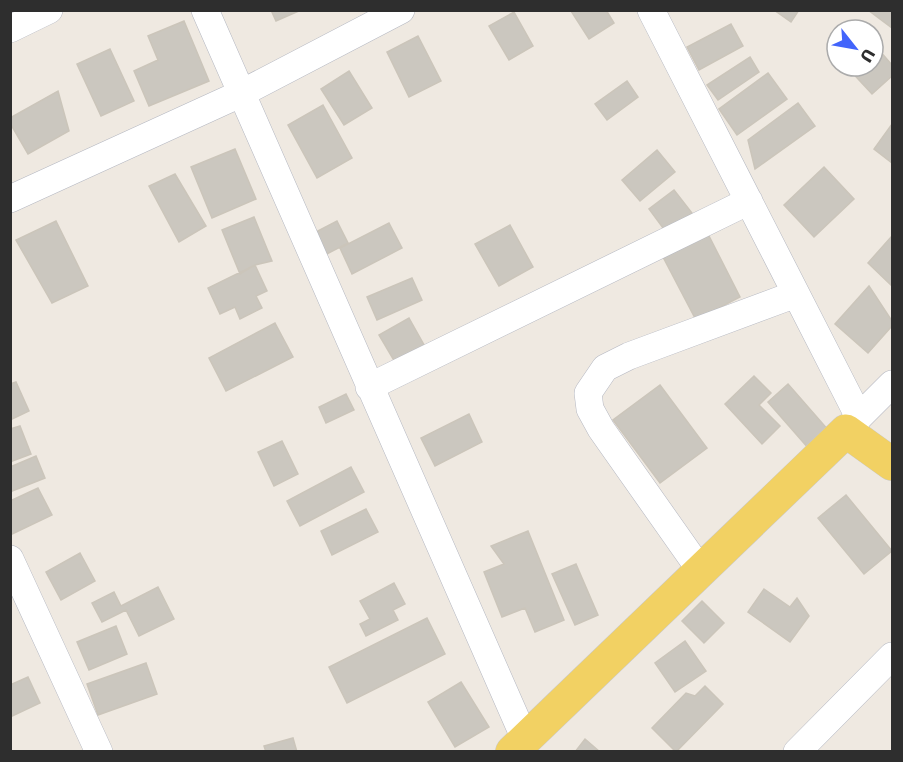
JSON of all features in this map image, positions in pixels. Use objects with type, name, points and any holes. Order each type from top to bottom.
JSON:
[{"type":"main road","points":[[518,745],[853,424],[892,464]]},
{"type":"street","points":[[10,29],[49,10]]},
{"type":"street","points":[[205,10],[369,387],[518,745]]},
{"type":"street","points":[[10,199],[240,94],[401,10]]},
{"type":"street","points":[[651,10],[796,294],[853,424],[892,384]]},
{"type":"street","points":[[369,387],[749,201]]},
{"type":"street","points":[[701,571],[601,429],[590,409],[588,393],[605,368],[629,356],[796,294]]},
{"type":"street","points":[[10,560],[99,752]]},
{"type":"street","points":[[797,752],[892,656]]},
{"type":"building","points":[[271,10],[301,10],[276,21]]},
{"type":"building","points":[[606,10],[614,23],[589,39],[571,11]]},
{"type":"building","points":[[774,10],[799,10],[791,22]]},
{"type":"building","points":[[868,10],[892,10],[892,28],[885,23],[885,18],[879,18]]},
{"type":"building","points":[[514,12],[533,46],[509,60],[489,26]]},
{"type":"building","points":[[184,21],[209,81],[149,106],[134,71],[158,60],[148,36]]},
{"type":"building","points":[[731,24],[743,46],[699,70],[687,47]]},
{"type":"building","points":[[418,36],[441,81],[409,97],[387,52]]},
{"type":"building","points":[[110,49],[134,101],[101,116],[77,64]]},
{"type":"building","points":[[750,57],[759,72],[718,100],[707,85]]},
{"type":"building","points":[[885,57],[892,65],[892,76],[872,94],[857,78],[885,78]]},
{"type":"building","points":[[349,71],[372,108],[344,125],[321,89]]},
{"type":"building","points":[[768,73],[787,99],[737,135],[719,109]]},
{"type":"building","points":[[627,81],[638,97],[607,120],[595,104]]},
{"type":"building","points":[[58,91],[69,131],[28,154],[10,123],[10,118]]},
{"type":"building","points":[[798,103],[815,126],[755,169],[748,140]]},
{"type":"building","points":[[323,105],[352,158],[317,178],[288,125]]},
{"type":"building","points":[[892,124],[892,163],[874,149]]},
{"type":"building","points":[[235,149],[256,199],[212,218],[191,167]]},
{"type":"building","points":[[657,150],[675,172],[640,201],[622,180]]},
{"type":"building","points":[[824,167],[854,199],[814,237],[784,205]]},
{"type":"building","points":[[175,174],[206,226],[179,242],[149,186]]},
{"type":"building","points":[[674,190],[692,213],[666,232],[649,209]]},
{"type":"building","points":[[254,217],[272,261],[255,265],[240,274],[222,230]]},
{"type":"building","points":[[56,221],[88,286],[52,303],[16,240]]},
{"type":"building","points":[[337,221],[348,243],[321,257],[310,235]]},
{"type":"building","points":[[389,223],[402,248],[352,274],[340,248]]},
{"type":"building","points":[[510,225],[533,267],[499,286],[475,244]]},
{"type":"building","points":[[707,232],[740,297],[696,320],[662,255]]},
{"type":"building","points":[[892,238],[892,286],[868,263]]},
{"type":"building","points":[[255,265],[267,291],[256,296],[262,308],[240,319],[235,307],[220,314],[208,288]]},
{"type":"building","points":[[412,278],[422,300],[377,320],[367,297]]},
{"type":"building","points":[[869,286],[892,321],[892,326],[868,353],[835,324]]},
{"type":"building","points":[[409,318],[428,352],[399,369],[379,335]]},
{"type":"building","points":[[275,323],[293,357],[226,391],[209,358]]},
{"type":"building","points":[[754,376],[771,393],[759,405],[780,426],[762,444],[725,404]]},
{"type":"building","points":[[16,382],[29,411],[10,420],[10,384]]},
{"type":"building","points":[[788,384],[829,431],[809,449],[768,402]]},
{"type":"building","points":[[660,385],[707,448],[660,483],[613,420]]},
{"type":"building","points":[[346,394],[354,410],[326,423],[319,407]]},
{"type":"building","points":[[469,414],[482,442],[435,466],[421,438]]},
{"type":"building","points":[[20,426],[31,454],[10,462],[10,429]]},
{"type":"building","points":[[282,441],[298,474],[274,486],[258,452]]},
{"type":"building","points":[[36,456],[45,478],[10,492],[10,467]]},
{"type":"building","points":[[351,467],[364,492],[300,526],[287,501]]},
{"type":"building","points":[[38,488],[52,515],[10,535],[10,501]]},
{"type":"building","points":[[846,495],[892,551],[864,574],[818,518]]},
{"type":"building","points":[[366,509],[378,532],[332,555],[321,531]]},
{"type":"building","points":[[528,531],[564,620],[535,632],[525,608],[502,617],[484,572],[504,564],[491,546]]},
{"type":"building","points":[[80,553],[95,581],[61,600],[46,572]]},
{"type":"building","points":[[576,564],[598,615],[575,625],[552,574]]},
{"type":"building","points":[[394,583],[405,604],[393,610],[398,620],[366,636],[360,624],[370,619],[360,601]]},
{"type":"building","points":[[158,587],[174,619],[139,636],[126,610],[102,622],[92,603],[114,592],[121,606]]},
{"type":"building","points":[[764,589],[790,607],[797,598],[809,616],[790,642],[748,612]]},
{"type":"building","points":[[702,601],[724,623],[704,643],[682,621]]},
{"type":"building","points":[[427,618],[445,654],[347,703],[329,667]]},
{"type":"building","points":[[116,626],[127,654],[89,670],[77,642]]},
{"type":"building","points":[[685,641],[706,671],[675,692],[655,663]]},
{"type":"building","points":[[146,663],[157,694],[98,715],[87,684]]},
{"type":"building","points":[[28,677],[40,703],[10,717],[10,685]]},
{"type":"building","points":[[461,682],[489,727],[455,747],[428,702]]},
{"type":"building","points":[[705,686],[723,704],[676,752],[652,728],[686,693],[695,696]]},
{"type":"building","points":[[293,738],[297,752],[266,752],[264,746]]},
{"type":"building","points":[[585,739],[600,752],[575,752]]}]
